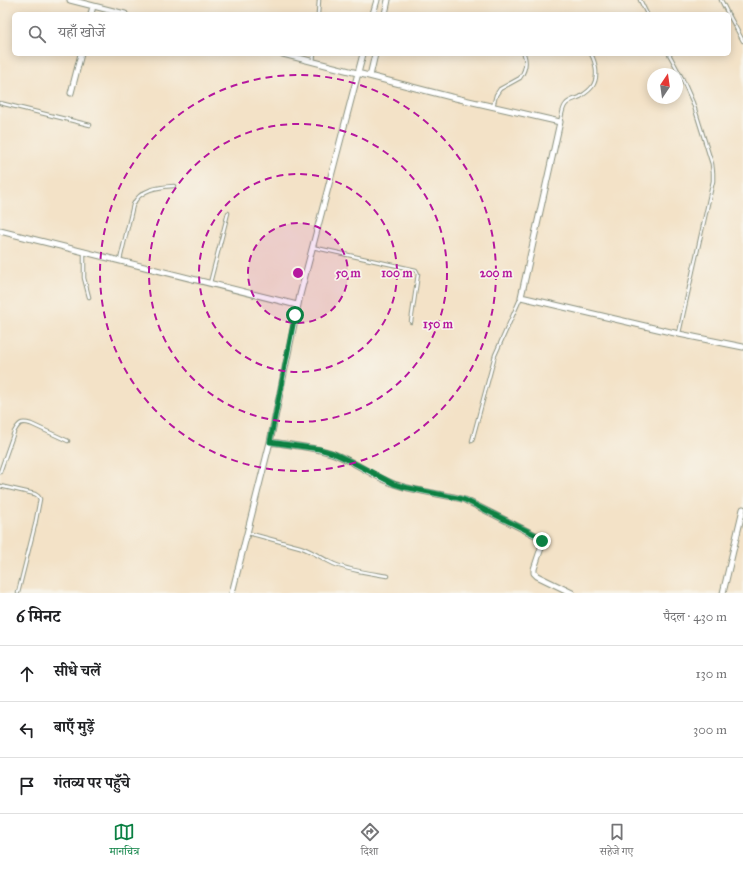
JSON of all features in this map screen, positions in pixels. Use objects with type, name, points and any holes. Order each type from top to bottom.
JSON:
[{"type":"street","points":[[70,0],[117,12]]},
{"type":"street","points":[[374,12],[377,0]]},
{"type":"street","points":[[385,12],[388,0]]},
{"type":"street","points":[[92,12],[93,6]]},
{"type":"street","points":[[71,93],[80,56]]},
{"type":"street","points":[[290,56],[450,97],[560,122],[521,297],[679,334],[743,347]]},
{"type":"street","points":[[232,593],[270,442],[297,305],[362,56]]},
{"type":"street","points":[[370,76],[375,56]]},
{"type":"street","points":[[0,230],[297,305]]},
{"type":"street","points":[[270,442],[319,449],[333,453],[394,484],[461,499],[538,536],[542,541],[542,544],[534,573],[537,576],[572,593]]},
{"type":"street","points":[[723,593],[743,509]]},
{"type":"lane","points":[[318,12],[319,0]]},
{"type":"lane","points":[[640,0],[647,12]]},
{"type":"lane","points":[[721,0],[727,12]]},
{"type":"lane","points":[[731,19],[743,41]]},
{"type":"lane","points":[[313,62],[314,56]]},
{"type":"lane","points":[[493,107],[496,95],[500,89],[522,76],[526,62],[524,56]]},
{"type":"lane","points":[[560,122],[567,103],[587,92],[594,85],[596,74],[592,56]]},
{"type":"lane","points":[[670,56],[693,103],[712,164],[713,173],[713,181],[679,334]]},
{"type":"lane","points":[[0,103],[90,125]]},
{"type":"lane","points":[[120,260],[135,201],[152,189],[174,186]]},
{"type":"lane","points":[[210,282],[228,214]]},
{"type":"lane","points":[[312,247],[416,270],[418,274],[411,322]]},
{"type":"lane","points":[[84,251],[84,278],[89,297]]},
{"type":"lane","points":[[472,441],[495,355],[521,297]]},
{"type":"lane","points":[[0,472],[14,432],[20,424],[31,424],[68,441]]},
{"type":"lane","points":[[0,486],[35,494],[40,499],[34,532],[18,593]]},
{"type":"lane","points":[[247,533],[300,547],[342,567],[388,576]]},
{"type":"route","points":[[295,315],[270,442],[319,449],[333,453],[394,484],[465,500],[538,536],[542,541]]}]
